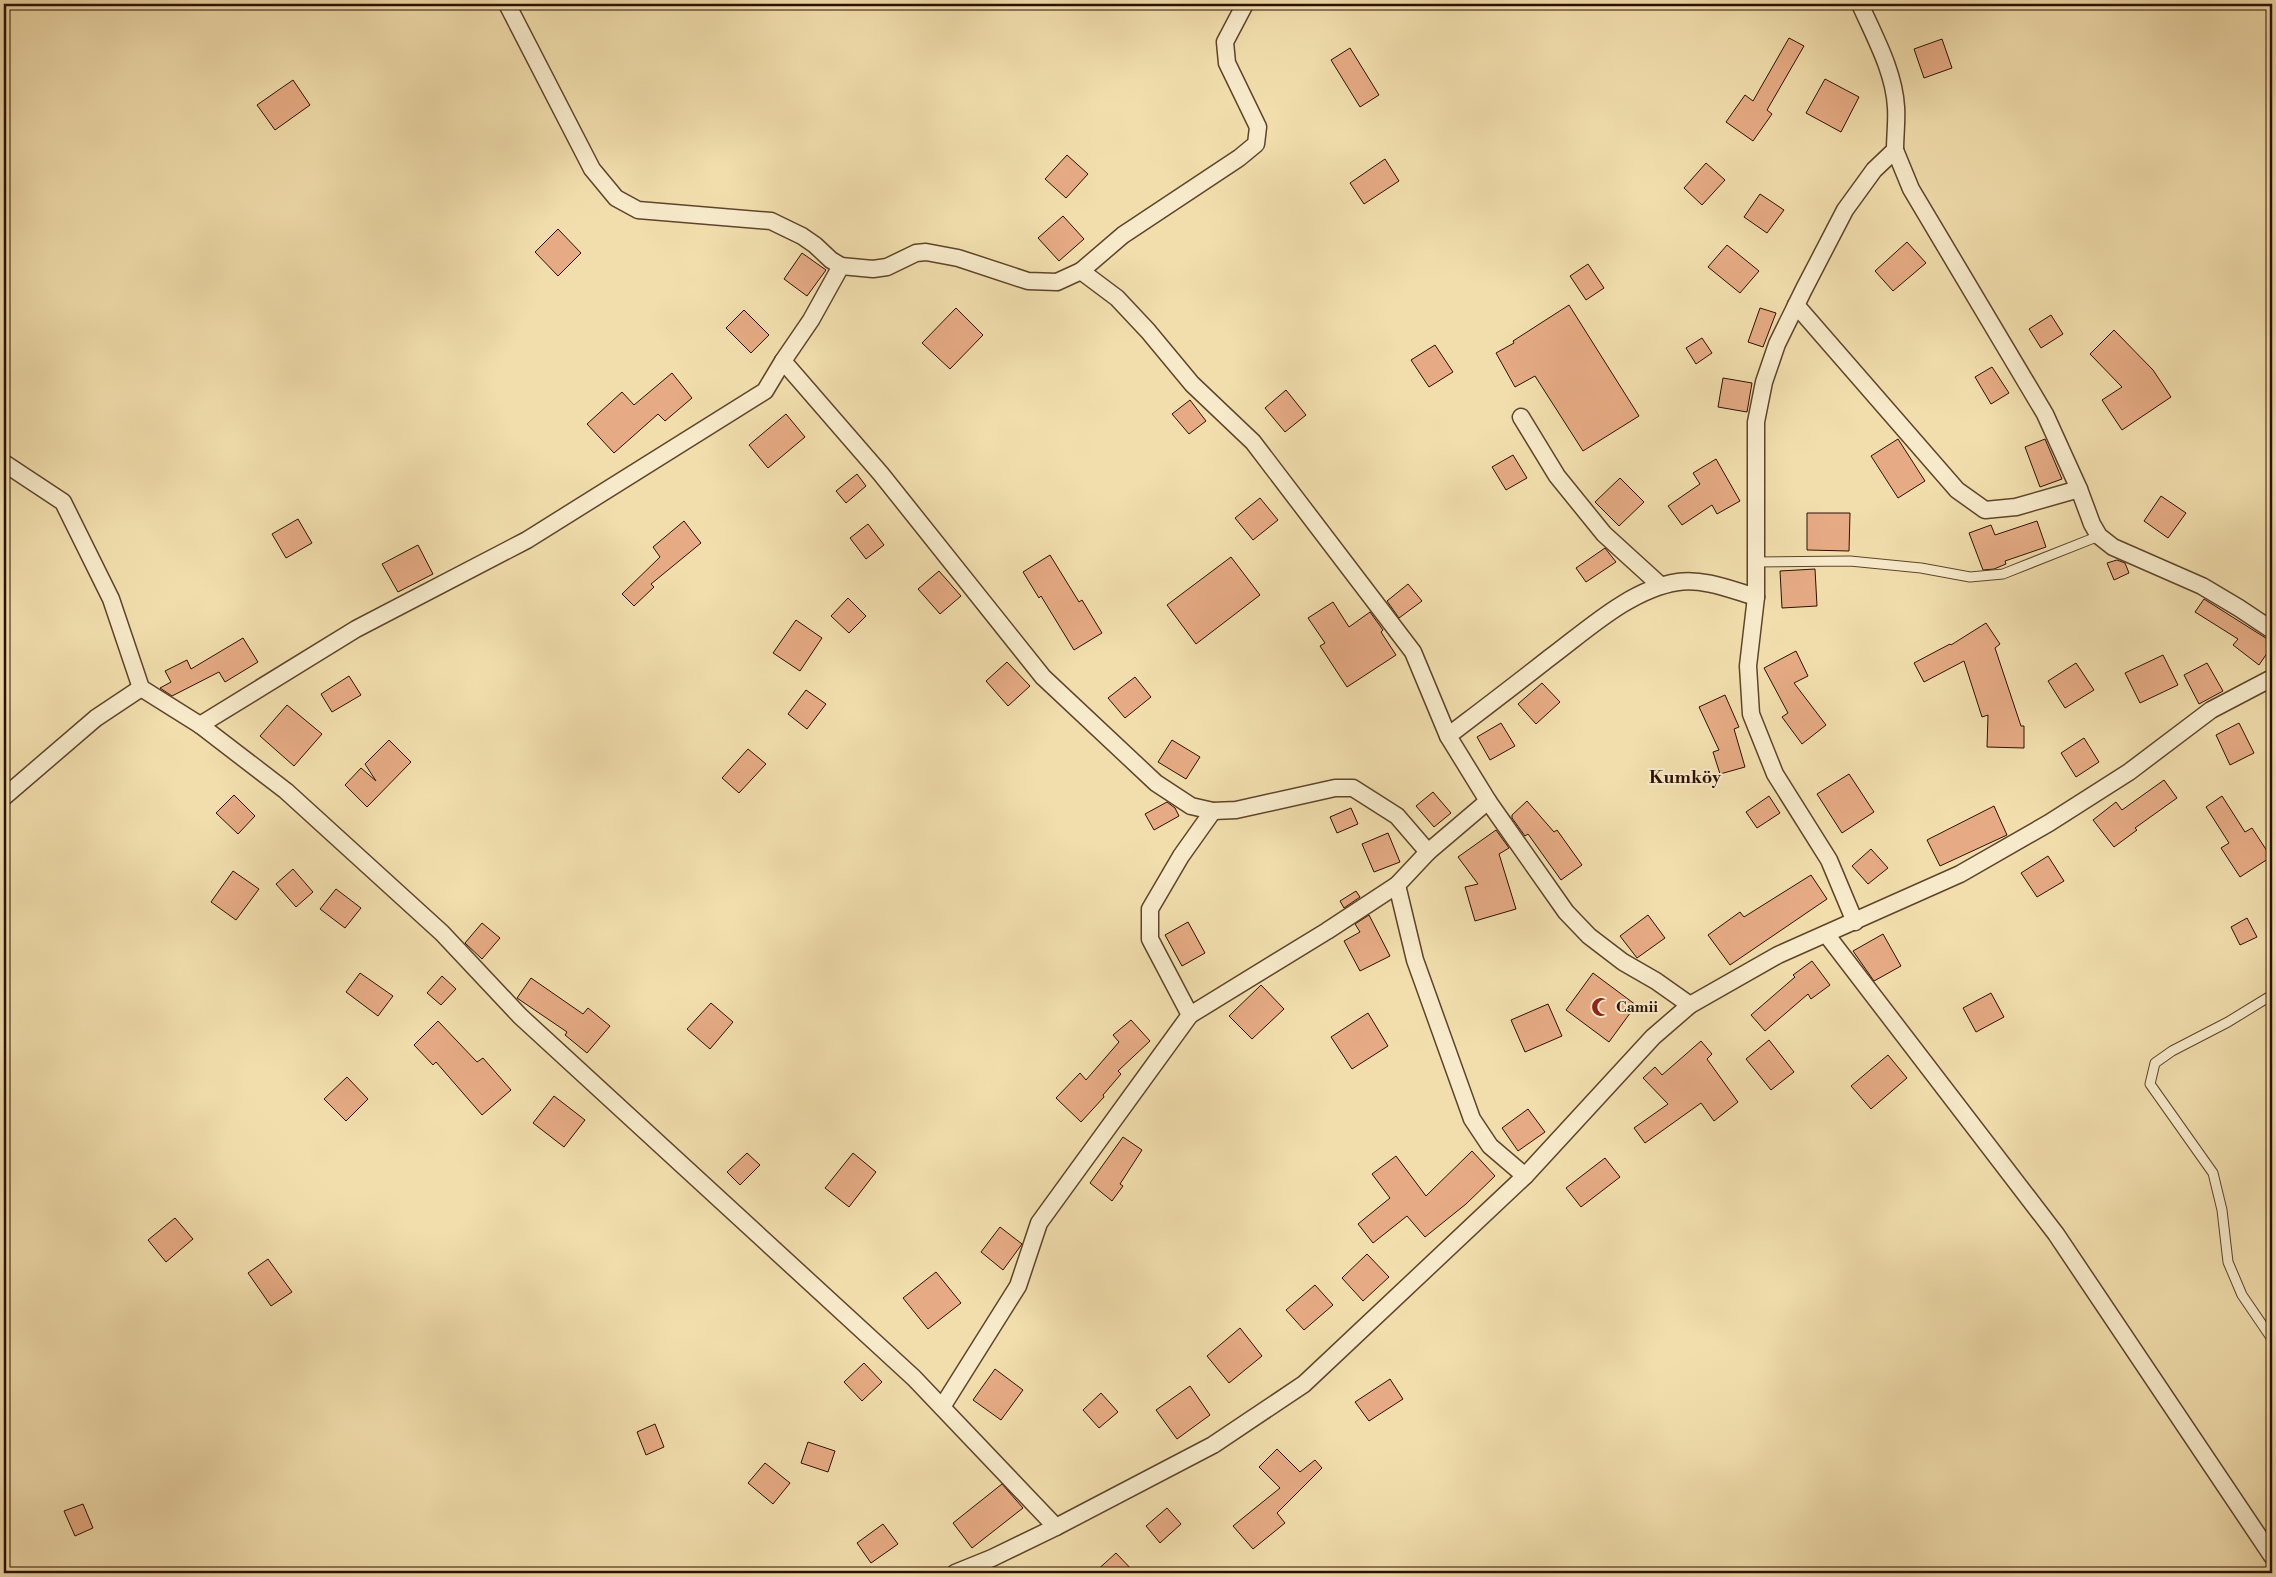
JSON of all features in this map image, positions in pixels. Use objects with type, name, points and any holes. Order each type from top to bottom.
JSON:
[{"type":"street","points":[[507,4],[592,169],[616,198],[638,210],[771,221],[802,236],[815,245],[830,260],[841,266],[873,269],[887,268],[916,253],[926,252],[958,258],[1028,281],[1057,282],[1081,271],[1123,235],[1239,158],[1256,144],[1258,127],[1227,63],[1225,42],[1245,4]]},
{"type":"street","points":[[1860,4],[1884,59],[1896,106],[1895,150],[1911,189],[2045,414],[2079,489],[2092,524],[2100,536],[2113,548],[2202,586],[2272,630]]},
{"type":"street","points":[[1855,922],[1829,860],[1774,774],[1751,714],[1748,666],[1756,597],[1756,422],[1764,382],[1773,354],[1796,305],[1845,210],[1874,170],[1895,150]]},
{"type":"street","points":[[200,725],[356,629],[527,540],[765,391],[811,320],[841,266]]},
{"type":"street","points":[[1081,271],[1117,298],[1148,331],[1192,384],[1252,442],[1413,652],[1448,736],[1488,801],[1566,912],[1589,936],[1623,962],[1656,981],[1690,1005]]},
{"type":"street","points":[[1796,305],[1957,490],[1985,510],[2016,507],[2079,489]]},
{"type":"street","points":[[783,361],[881,474],[1043,677],[1156,783],[1191,806],[1212,811],[1236,810],[1335,788],[1353,788],[1396,816],[1428,852]]},
{"type":"street","points":[[1521,417],[1557,476],[1604,534],[1660,585]]},
{"type":"street","points":[[4,463],[63,502],[111,600],[141,688],[200,725],[286,791],[442,933],[520,1016],[907,1371],[1056,1527]]},
{"type":"street","points":[[1448,736],[1589,628],[1640,593],[1660,585],[1680,581],[1713,584],[1756,597]]},
{"type":"street","points":[[955,1573],[992,1558],[1056,1527],[1213,1445],[1304,1384],[1525,1176],[1653,1037],[1690,1005],[1778,955],[1960,874],[2049,823],[2128,772],[2212,710],[2272,678]]},
{"type":"street","points":[[4,797],[96,718],[141,688]]},
{"type":"street","points":[[942,1407],[1018,1286],[1038,1223],[1190,1015],[1327,932],[1397,885],[1428,852],[1488,801]]},
{"type":"street","points":[[1190,1015],[1150,939],[1150,909],[1181,856],[1212,811]]},
{"type":"street","points":[[1397,885],[1415,960],[1472,1119],[1490,1146],[1525,1176]]},
{"type":"street","points":[[1826,934],[2056,1234],[2272,1556]]},
{"type":"lane","points":[[1756,562],[1850,561],[1920,568],[1970,577],[2003,574],[2100,536]]},
{"type":"lane","points":[[2272,995],[2228,1022],[2172,1051],[2155,1063],[2150,1084],[2213,1173],[2222,1210],[2228,1262],[2242,1295],[2272,1339]]},
{"type":"building","points":[[1789,38],[1804,46],[1767,110],[1772,114],[1753,141],[1726,122],[1745,95],[1753,101]]},
{"type":"building","points":[[1942,39],[1952,68],[1924,78],[1914,49]]},
{"type":"building","points":[[1350,48],[1379,95],[1360,107],[1331,60]]},
{"type":"building","points":[[1825,79],[1859,97],[1841,132],[1806,113]]},
{"type":"building","points":[[293,80],[310,105],[275,130],[257,105]]},
{"type":"building","points":[[1067,155],[1088,174],[1066,198],[1045,179]]},
{"type":"building","points":[[1385,159],[1399,181],[1364,204],[1350,183]]},
{"type":"building","points":[[1706,163],[1725,180],[1702,205],[1684,188]]},
{"type":"building","points":[[1760,194],[1784,210],[1767,233],[1744,217]]},
{"type":"building","points":[[1063,216],[1084,239],[1059,261],[1038,238]]},
{"type":"building","points":[[558,229],[581,253],[558,276],[535,252]]},
{"type":"building","points":[[1907,242],[1926,263],[1893,291],[1875,271]]},
{"type":"building","points":[[1727,245],[1759,271],[1740,293],[1708,267]]},
{"type":"building","points":[[802,253],[826,270],[807,296],[784,279]]},
{"type":"building","points":[[1588,264],[1604,288],[1586,300],[1570,276]]},
{"type":"building","points":[[1569,305],[1639,416],[1583,451],[1535,376],[1515,387],[1496,353],[1514,343],[1513,341]]},
{"type":"building","points":[[956,308],[983,335],[950,369],[922,343]]},
{"type":"building","points":[[1760,308],[1776,313],[1763,347],[1748,342]]},
{"type":"building","points":[[744,310],[769,335],[751,353],[726,328]]},
{"type":"building","points":[[2051,315],[2063,334],[2041,348],[2029,329]]},
{"type":"building","points":[[2114,330],[2153,370],[2171,397],[2122,430],[2102,400],[2122,387],[2090,354]]},
{"type":"building","points":[[1702,338],[1712,353],[1696,364],[1686,348]]},
{"type":"building","points":[[1435,345],[1453,372],[1429,387],[1411,360]]},
{"type":"building","points":[[1992,367],[2009,393],[1991,404],[1975,377]]},
{"type":"building","points":[[672,373],[692,398],[665,421],[658,414],[614,453],[587,424],[622,392],[634,405]]},
{"type":"building","points":[[1723,378],[1752,383],[1747,412],[1718,407]]},
{"type":"building","points":[[1286,390],[1306,415],[1285,432],[1265,408]]},
{"type":"building","points":[[1190,400],[1206,421],[1189,434],[1172,414]]},
{"type":"building","points":[[786,414],[805,437],[768,468],[749,445]]},
{"type":"building","points":[[1898,439],[1925,481],[1898,498],[1871,456]]},
{"type":"building","points":[[2045,439],[2062,479],[2040,487],[2025,447]]},
{"type":"building","points":[[1513,455],[1527,478],[1506,490],[1492,467]]},
{"type":"building","points":[[1716,459],[1740,501],[1717,514],[1712,505],[1682,525],[1668,506],[1700,484],[1693,473]]},
{"type":"building","points":[[857,474],[866,486],[846,503],[836,491]]},
{"type":"building","points":[[1620,478],[1644,502],[1619,526],[1595,502]]},
{"type":"building","points":[[2161,496],[2186,513],[2168,538],[2144,521]]},
{"type":"building","points":[[1260,498],[1278,520],[1253,540],[1235,518]]},
{"type":"building","points":[[1807,513],[1850,513],[1849,551],[1807,550]]},
{"type":"building","points":[[298,519],[312,543],[286,558],[272,534]]},
{"type":"building","points":[[684,521],[701,543],[651,584],[654,587],[634,606],[622,594],[660,557],[653,547]]},
{"type":"building","points":[[2037,521],[2046,547],[2005,561],[2006,564],[1994,569],[1983,570],[1969,533],[1991,525],[1995,535]]},
{"type":"building","points":[[868,524],[884,545],[866,559],[850,538]]},
{"type":"building","points":[[418,545],[433,574],[398,592],[382,564]]},
{"type":"building","points":[[1605,548],[1616,562],[1586,582],[1576,568]]},
{"type":"building","points":[[1050,555],[1079,602],[1082,600],[1102,633],[1074,650],[1041,596],[1039,598],[1023,572]]},
{"type":"building","points":[[1231,557],[1260,595],[1196,644],[1167,605]]},
{"type":"building","points":[[2117,560],[2125,563],[2129,573],[2114,580],[2107,563]]},
{"type":"building","points":[[1815,569],[1817,606],[1782,608],[1780,571]]},
{"type":"building","points":[[939,571],[961,596],[940,614],[918,589]]},
{"type":"building","points":[[1408,584],[1422,601],[1399,618],[1387,601]]},
{"type":"building","points":[[848,598],[866,616],[849,633],[831,616]]},
{"type":"building","points":[[2204,599],[2272,642],[2272,646],[2259,665],[2233,645],[2238,639],[2195,612]]},
{"type":"building","points":[[1333,602],[1349,627],[1370,612],[1383,630],[1381,632],[1396,655],[1347,687],[1320,646],[1325,643],[1308,618]]},
{"type":"building","points":[[796,620],[822,638],[800,671],[773,653]]},
{"type":"building","points":[[1986,623],[2000,644],[1995,648],[2021,726],[2024,726],[2024,748],[1987,747],[1988,715],[1982,717],[1964,661],[1924,682],[1914,663],[1951,645]]},
{"type":"building","points":[[243,638],[258,662],[225,682],[219,672],[172,696],[160,688],[171,682],[165,671],[187,660],[191,669]]},
{"type":"building","points":[[1796,651],[1808,676],[1794,683],[1826,725],[1802,744],[1782,717],[1788,713],[1764,668]]},
{"type":"building","points":[[2163,655],[2178,685],[2140,703],[2125,673]]},
{"type":"building","points":[[1007,662],[1030,686],[1008,706],[986,681]]},
{"type":"building","points":[[2076,663],[2094,690],[2065,708],[2048,681]]},
{"type":"building","points":[[2207,663],[2223,691],[2199,704],[2184,675]]},
{"type":"building","points":[[349,676],[361,695],[332,712],[321,694]]},
{"type":"building","points":[[1135,677],[1151,697],[1125,718],[1108,698]]},
{"type":"building","points":[[1542,683],[1560,702],[1536,724],[1518,704]]},
{"type":"building","points":[[806,690],[826,704],[807,729],[788,714]]},
{"type":"building","points":[[1725,695],[1739,727],[1734,729],[1745,767],[1720,774],[1713,752],[1719,750],[1699,707]]},
{"type":"building","points":[[287,705],[322,734],[294,766],[260,736]]},
{"type":"building","points":[[1501,723],[1515,746],[1490,760],[1477,737]]},
{"type":"building","points":[[2239,723],[2254,753],[2230,765],[2216,735]]},
{"type":"building","points":[[2084,738],[2099,762],[2076,777],[2061,753]]},
{"type":"building","points":[[389,740],[411,762],[367,807],[345,785],[361,768],[376,781],[365,764]]},
{"type":"building","points":[[1172,740],[1200,757],[1186,779],[1158,762]]},
{"type":"building","points":[[748,749],[766,764],[739,793],[722,778]]},
{"type":"building","points":[[1849,774],[1874,812],[1842,833],[1817,794]]},
{"type":"building","points":[[2164,780],[2177,798],[2135,828],[2137,830],[2114,847],[2093,820],[2116,802],[2122,810]]},
{"type":"building","points":[[1433,792],[1451,813],[1434,827],[1416,806]]},
{"type":"building","points":[[234,795],[255,816],[238,834],[216,813]]},
{"type":"building","points":[[1769,796],[1780,813],[1757,828],[1746,812]]},
{"type":"building","points":[[2222,796],[2245,832],[2252,828],[2271,857],[2240,877],[2221,848],[2229,843],[2206,807]]},
{"type":"building","points":[[1527,801],[1554,832],[1557,830],[1582,865],[1561,880],[1528,834],[1525,836],[1512,818],[1512,815]]},
{"type":"building","points":[[1167,802],[1175,808],[1179,816],[1154,830],[1145,814]]},
{"type":"building","points":[[1994,806],[2007,835],[1940,866],[1927,840]]},
{"type":"building","points":[[1351,808],[1358,824],[1337,833],[1330,817]]},
{"type":"building","points":[[1496,830],[1509,848],[1499,854],[1516,909],[1475,921],[1465,887],[1478,884],[1458,857]]},
{"type":"building","points":[[1388,833],[1400,862],[1374,872],[1362,844]]},
{"type":"building","points":[[1871,849],[1888,868],[1868,884],[1852,866]]},
{"type":"building","points":[[2048,856],[2064,881],[2037,897],[2021,873]]},
{"type":"building","points":[[293,869],[313,892],[296,907],[276,884]]},
{"type":"building","points":[[233,871],[259,889],[236,920],[211,902]]},
{"type":"building","points":[[1811,875],[1827,899],[1730,965],[1708,935],[1740,912],[1744,917]]},
{"type":"building","points":[[336,889],[361,908],[345,928],[320,909]]},
{"type":"building","points":[[1356,891],[1360,897],[1344,908],[1340,901]]},
{"type":"building","points":[[1369,915],[1390,956],[1360,971],[1344,941],[1360,932],[1355,924]]},
{"type":"building","points":[[1648,915],[1665,938],[1637,958],[1620,936]]},
{"type":"building","points":[[2247,918],[2257,937],[2240,945],[2231,927]]},
{"type":"building","points":[[1188,922],[1205,953],[1182,966],[1165,935]]},
{"type":"building","points":[[482,923],[500,938],[482,959],[465,943]]},
{"type":"building","points":[[1883,934],[1901,966],[1874,981],[1853,951]]},
{"type":"building","points":[[1812,961],[1830,985],[1811,999],[1808,994],[1765,1031],[1751,1015],[1795,977],[1793,975]]},
{"type":"building","points":[[360,973],[393,996],[378,1016],[346,992]]},
{"type":"building","name":"Camii","points":[[1593,973],[1636,1005],[1609,1042],[1566,1010]]},
{"type":"building","points":[[442,976],[456,989],[441,1005],[427,993]]},
{"type":"building","points":[[531,978],[583,1014],[588,1008],[610,1026],[587,1053],[565,1035],[567,1032],[517,998]]},
{"type":"building","points":[[1261,985],[1284,1009],[1252,1039],[1229,1016]]},
{"type":"building","points":[[1991,993],[2004,1017],[1976,1032],[1963,1008]]},
{"type":"building","points":[[711,1003],[733,1022],[710,1049],[687,1029]]},
{"type":"building","points":[[1548,1004],[1562,1036],[1525,1052],[1511,1020]]},
{"type":"building","points":[[1368,1013],[1388,1046],[1352,1069],[1331,1037]]},
{"type":"building","points":[[1131,1020],[1150,1041],[1118,1071],[1121,1074],[1103,1095],[1104,1097],[1081,1122],[1056,1098],[1080,1073],[1086,1080],[1119,1042],[1113,1035]]},
{"type":"building","points":[[438,1021],[477,1062],[483,1058],[511,1090],[482,1115],[436,1062],[433,1065],[414,1045]]},
{"type":"building","points":[[1769,1040],[1794,1072],[1771,1090],[1746,1059]]},
{"type":"building","points":[[1701,1041],[1712,1054],[1707,1059],[1738,1102],[1714,1121],[1701,1103],[1645,1143],[1634,1128],[1668,1104],[1643,1078],[1655,1067],[1662,1075]]},
{"type":"building","points":[[1888,1055],[1907,1078],[1871,1109],[1851,1086]]},
{"type":"building","points":[[347,1077],[368,1099],[346,1121],[324,1099]]},
{"type":"building","points":[[554,1096],[585,1120],[564,1147],[533,1123]]},
{"type":"building","points":[[1528,1109],[1545,1132],[1518,1151],[1502,1128]]},
{"type":"building","points":[[1123,1137],[1142,1150],[1120,1184],[1123,1186],[1112,1201],[1090,1183]]},
{"type":"building","points":[[1472,1151],[1495,1176],[1466,1204],[1425,1237],[1407,1216],[1373,1243],[1358,1224],[1390,1198],[1372,1174],[1396,1156],[1426,1196]]},
{"type":"building","points":[[747,1153],[760,1165],[740,1185],[727,1172]]},
{"type":"building","points":[[853,1153],[876,1172],[849,1207],[825,1188]]},
{"type":"building","points":[[1605,1158],[1620,1177],[1581,1207],[1566,1188]]},
{"type":"building","points":[[175,1218],[193,1239],[166,1262],[148,1240]]},
{"type":"building","points":[[1000,1227],[1022,1244],[1003,1270],[981,1252]]},
{"type":"building","points":[[1367,1254],[1389,1277],[1363,1301],[1342,1278]]},
{"type":"building","points":[[268,1259],[292,1292],[271,1306],[248,1273]]},
{"type":"building","points":[[936,1272],[961,1303],[928,1329],[903,1298]]},
{"type":"building","points":[[1315,1285],[1333,1305],[1304,1330],[1286,1310]]},
{"type":"building","points":[[1240,1328],[1262,1356],[1229,1383],[1207,1356]]},
{"type":"building","points":[[864,1363],[882,1382],[862,1401],[844,1382]]},
{"type":"building","points":[[995,1369],[1023,1390],[1001,1420],[973,1400]]},
{"type":"building","points":[[1390,1379],[1403,1399],[1369,1421],[1355,1402]]},
{"type":"building","points":[[1190,1386],[1210,1415],[1177,1439],[1156,1410]]},
{"type":"building","points":[[1101,1393],[1118,1412],[1099,1428],[1083,1410]]},
{"type":"building","points":[[655,1424],[664,1447],[646,1455],[637,1432]]},
{"type":"building","points":[[808,1442],[835,1451],[828,1472],[801,1463]]},
{"type":"building","points":[[1277,1449],[1300,1472],[1315,1460],[1322,1468],[1277,1513],[1285,1523],[1253,1549],[1233,1526],[1280,1488],[1259,1467]]},
{"type":"building","points":[[765,1463],[790,1483],[773,1504],[748,1483]]},
{"type":"building","points":[[1002,1484],[1023,1508],[972,1548],[953,1523]]},
{"type":"building","points":[[83,1504],[93,1528],[75,1536],[64,1511]]},
{"type":"building","points":[[1167,1508],[1181,1524],[1160,1543],[1146,1526]]},
{"type":"building","points":[[883,1524],[898,1544],[871,1563],[857,1543]]},
{"type":"building","points":[[1116,1553],[1135,1573],[1094,1573]]},
{"type":"place","name":"Camii","points":[[1601,1007]]},
{"type":"district","name":"Kumköy","points":[[1685,777]]}]
